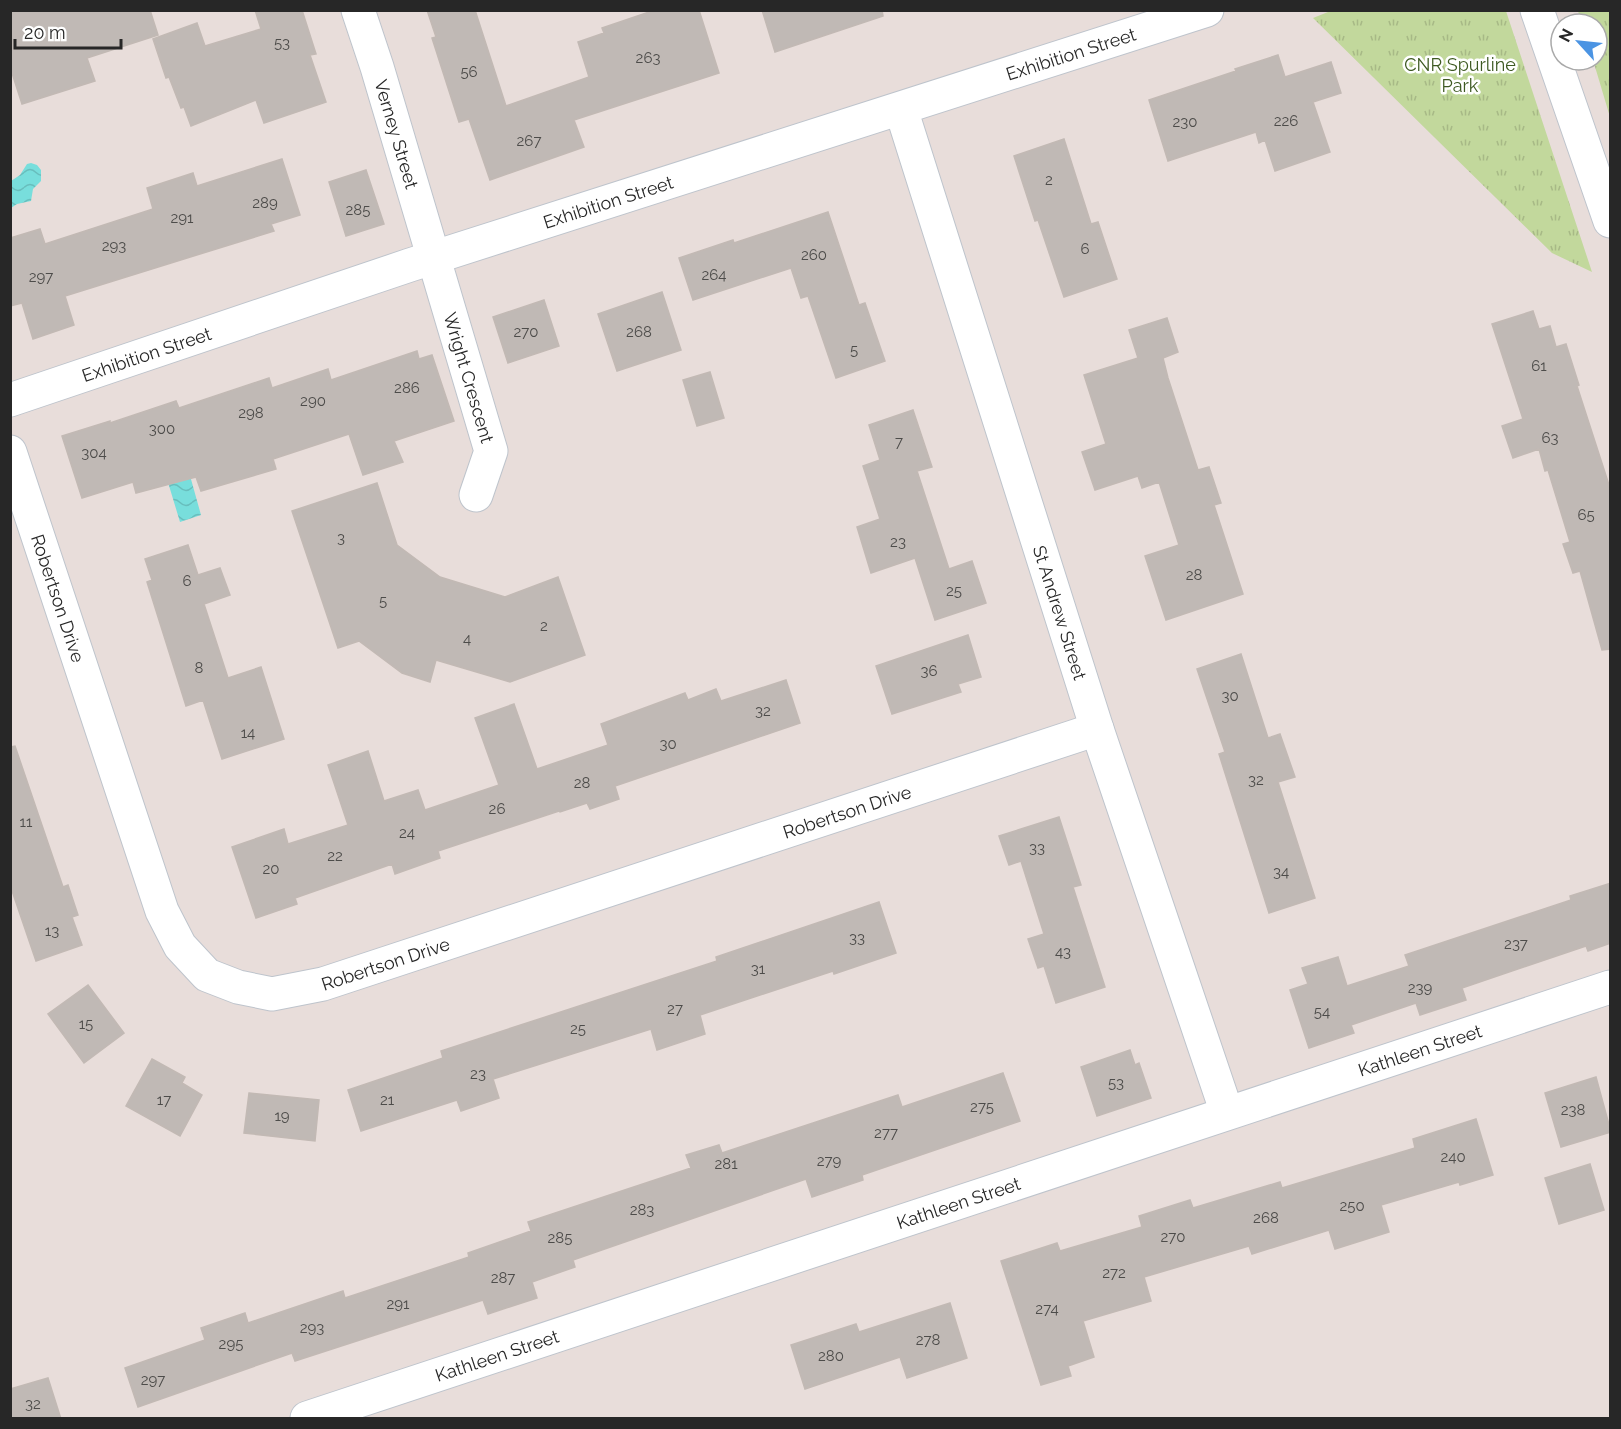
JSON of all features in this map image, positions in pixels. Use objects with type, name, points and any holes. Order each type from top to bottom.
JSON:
[{"type":"street","name":"Verney Street","points":[[358,10],[433,258]]},
{"type":"street","name":"Exhibition Street","points":[[10,400],[433,258],[1207,10]]},
{"type":"street","points":[[1537,10],[1611,221]]},
{"type":"street","name":"St Andrew Street","points":[[901,109],[1097,729],[1227,1113]]},
{"type":"street","name":"Wright Crescent","points":[[433,258],[491,451],[476,495]]},
{"type":"street","name":"Robertson Drive","points":[[10,452],[162,911],[180,946],[207,975],[238,987],[272,994],[323,984],[1097,729]]},
{"type":"street","name":"Kathleen Street","points":[[307,1419],[1611,987]]},
{"type":"green space","name":"CNR Spurline Park","points":[[1333,10],[1506,11],[1592,272],[1552,253],[1313,18]]},
{"type":"green space","points":[[1610,11],[1610,117],[1597,72],[1609,72],[1609,12],[1578,12]]},
{"type":"water","points":[[27,164],[37,165],[41,170],[41,181],[33,189],[31,201],[11,208],[11,181],[20,175]]},
{"type":"water","points":[[189,472],[201,515],[180,522],[167,479]]},
{"type":"building","points":[[10,10],[150,10],[158,35],[87,58],[95,81],[22,104],[10,67]]},
{"type":"building","points":[[255,10],[302,10],[316,54],[310,55],[326,102],[264,123],[256,100],[191,126],[169,77],[166,78],[153,39],[197,23],[205,46],[261,29]]},
{"type":"building","points":[[427,10],[475,10],[506,106],[589,77],[578,42],[604,33],[602,28],[655,10],[699,10],[719,73],[574,120],[584,147],[490,180],[469,119],[459,122],[432,38],[436,37]]},
{"type":"building","points":[[762,10],[882,10],[883,16],[775,52]]},
{"type":"building","points":[[1278,55],[1285,77],[1331,62],[1341,93],[1313,102],[1330,152],[1275,171],[1265,140],[1259,143],[1256,132],[1168,161],[1149,100]]},
{"type":"building","points":[[1064,139],[1091,224],[1098,222],[1117,279],[1064,297],[1038,220],[1035,221],[1014,156]]},
{"type":"building","points":[[282,159],[300,215],[271,224],[274,231],[65,296],[74,325],[33,339],[22,303],[10,306],[10,238],[40,229],[45,244],[153,209],[147,188],[193,173],[197,186]]},
{"type":"building","points":[[366,170],[384,224],[346,236],[329,182]]},
{"type":"building","points":[[828,212],[859,305],[865,303],[885,361],[836,378],[808,296],[801,298],[791,268],[693,300],[679,258],[733,240],[734,243]]},
{"type":"building","points":[[662,292],[681,350],[617,371],[598,314]]},
{"type":"building","points":[[544,300],[559,346],[508,363],[493,317]]},
{"type":"building","points":[[1533,311],[1539,329],[1550,326],[1556,347],[1566,344],[1611,491],[1611,649],[1602,650],[1580,571],[1573,573],[1563,544],[1570,542],[1548,470],[1545,471],[1539,449],[1513,458],[1502,426],[1523,419],[1492,324]]},
{"type":"building","points":[[1167,318],[1178,352],[1163,358],[1168,378],[1198,470],[1209,467],[1221,503],[1214,505],[1243,594],[1166,620],[1145,556],[1179,545],[1159,482],[1142,488],[1138,476],[1095,490],[1082,452],[1106,444],[1084,375],[1138,358],[1129,330]]},
{"type":"building","points":[[417,351],[419,359],[432,355],[454,421],[394,441],[403,462],[363,475],[349,434],[273,459],[276,469],[201,491],[196,477],[136,493],[133,482],[82,498],[62,436],[176,401],[179,408],[269,378],[272,388],[328,369],[331,380]]},
{"type":"building","points":[[710,372],[724,418],[697,426],[683,380]]},
{"type":"building","points":[[913,410],[932,467],[917,471],[949,569],[972,561],[986,603],[935,620],[915,558],[871,573],[857,527],[880,519],[863,466],[880,460],[869,425]]},
{"type":"building","points":[[377,483],[397,545],[440,577],[505,597],[558,577],[585,655],[510,682],[436,660],[430,682],[402,673],[359,641],[338,648],[292,511]]},
{"type":"building","points":[[188,545],[198,575],[220,568],[230,595],[204,604],[228,678],[261,667],[284,739],[222,759],[203,700],[186,706],[147,582],[152,580],[145,559]]},
{"type":"building","points":[[968,635],[981,677],[958,684],[961,692],[892,714],[876,666]]},
{"type":"building","points":[[1241,654],[1268,738],[1280,734],[1295,777],[1278,782],[1315,898],[1269,913],[1219,754],[1225,752],[1197,669]]},
{"type":"building","points":[[786,680],[800,723],[615,786],[619,799],[590,809],[587,803],[559,811],[438,851],[440,858],[395,874],[392,864],[295,898],[297,904],[256,918],[232,847],[284,829],[288,844],[348,825],[328,765],[368,751],[384,801],[418,790],[425,810],[499,785],[475,718],[514,704],[537,769],[608,745],[601,724],[685,693],[688,700],[716,689],[721,701]]},
{"type":"building","points":[[15,746],[63,887],[68,885],[78,915],[72,917],[82,945],[36,961],[10,885],[10,747]]},
{"type":"building","points":[[1059,817],[1081,885],[1073,887],[1105,987],[1056,1003],[1044,966],[1038,968],[1028,939],[1044,934],[1021,861],[1009,865],[999,836]]},
{"type":"building","points":[[1611,883],[1611,943],[1588,951],[1586,946],[1462,988],[1466,1000],[1420,1015],[1416,1003],[1351,1025],[1354,1033],[1309,1048],[1290,990],[1308,984],[1302,968],[1338,957],[1347,986],[1409,966],[1405,955],[1571,900],[1570,896]]},
{"type":"building","points":[[879,902],[896,953],[834,974],[833,971],[700,1015],[705,1034],[657,1050],[651,1029],[493,1079],[499,1098],[461,1111],[457,1100],[361,1131],[348,1090],[443,1058],[441,1051],[717,961],[716,957]]},
{"type":"building","points":[[88,985],[124,1033],[84,1063],[48,1014]]},
{"type":"building","points":[[1130,1050],[1135,1065],[1139,1063],[1151,1098],[1097,1116],[1081,1067]]},
{"type":"building","points":[[152,1059],[185,1077],[182,1083],[202,1095],[180,1136],[126,1106]]},
{"type":"building","points":[[1003,1073],[1020,1121],[862,1175],[863,1180],[812,1197],[806,1179],[573,1260],[575,1267],[532,1282],[537,1298],[488,1314],[483,1300],[295,1361],[292,1353],[138,1407],[125,1368],[205,1340],[201,1328],[245,1313],[248,1323],[343,1291],[345,1298],[469,1257],[468,1253],[531,1231],[528,1222],[691,1168],[686,1155],[719,1145],[722,1153],[898,1095],[902,1107]]},
{"type":"building","points":[[1596,1077],[1611,1132],[1561,1147],[1545,1093]]},
{"type":"building","points":[[249,1093],[319,1100],[315,1141],[244,1133]]},
{"type":"building","points":[[1476,1119],[1493,1175],[1460,1185],[1459,1182],[1381,1205],[1389,1232],[1335,1249],[1329,1230],[1252,1254],[1249,1246],[1144,1277],[1151,1301],[1083,1321],[1094,1357],[1068,1366],[1071,1376],[1041,1385],[1001,1261],[1057,1243],[1060,1251],[1142,1227],[1139,1216],[1190,1200],[1193,1208],[1280,1182],[1282,1188],[1415,1148],[1413,1139]]},
{"type":"building","points":[[1590,1164],[1604,1210],[1559,1224],[1545,1178]]},
{"type":"building","points":[[950,1303],[967,1358],[907,1378],[900,1357],[805,1389],[791,1345],[856,1324],[859,1332]]},
{"type":"building","points":[[48,1378],[61,1419],[10,1419],[10,1389]]}]
